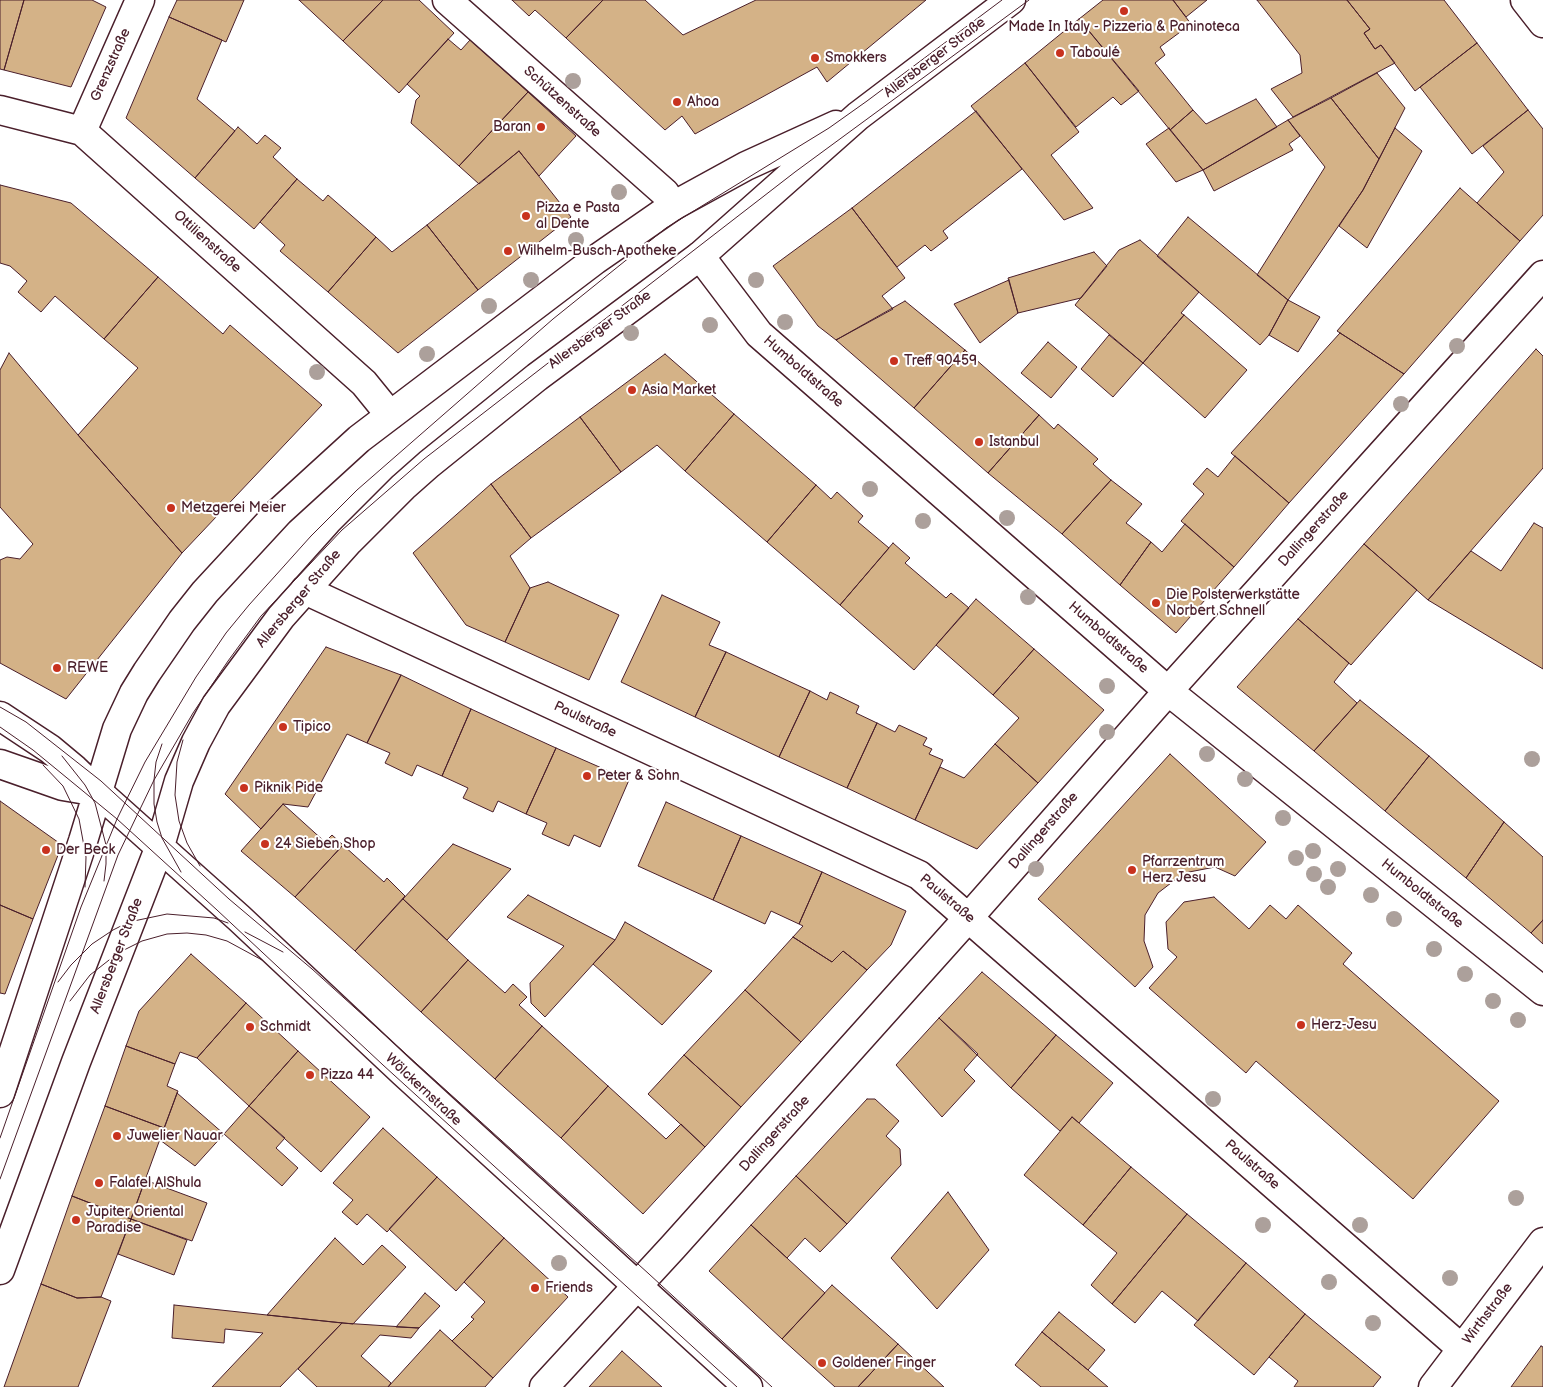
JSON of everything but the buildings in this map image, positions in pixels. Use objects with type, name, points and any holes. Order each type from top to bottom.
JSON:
[{"type":"street","name":"Grenzstraße","points":[[82,131],[140,0]]},
{"type":"street","name":"Schützenstraße","points":[[447,0],[665,193],[674,206]]},
{"type":"street","name":"Allersberger Straße","points":[[0,1270],[70,1080],[160,846],[179,781],[196,742],[216,705],[265,638],[305,590],[372,517],[429,464],[538,377],[700,256],[858,116],[1012,0]]},
{"type":"street","points":[[1525,0],[1543,23]]},
{"type":"street","name":"Ottilienstraße","points":[[0,110],[82,131],[364,383],[390,415]]},
{"type":"street","name":"Allersberger Straße","points":[[0,1093],[32,999],[117,729],[125,710],[147,672],[182,621],[231,562],[279,512],[330,464],[390,415],[595,260],[674,206],[746,166],[858,116]]},
{"type":"street","name":"Humboldtstraße","points":[[700,256],[759,334],[1168,691],[1543,991]]},
{"type":"street","name":"Dallingerstraße","points":[[544,1387],[638,1286],[969,917],[1168,691],[1543,275]]},
{"type":"street","name":"Paulstraße","points":[[305,590],[919,875],[1462,1349]]},
{"type":"street","name":"Wölckernstraße","points":[[0,716],[50,749],[160,846],[403,1072],[748,1387]]},
{"type":"street","points":[[0,764],[63,786],[98,792]]},
{"type":"street","name":"Wirthstraße","points":[[1433,1387],[1543,1242]]},
{"type":"tram line","points":[[0,1138],[81,907],[117,819],[145,762],[196,677],[226,633],[249,605],[311,536],[357,490],[553,319],[666,228],[829,128],[1002,0]]},
{"type":"tram line","points":[[0,1179],[118,855],[154,780],[193,713],[261,616],[342,530],[424,459],[795,172],[1029,0]]},
{"type":"tram line","points":[[0,707],[26,722],[101,781],[229,899],[312,969],[772,1387]]},
{"type":"tram line","points":[[0,727],[33,750],[117,819],[383,1065],[737,1387]]},
{"type":"tram line","points":[[183,740],[177,762],[175,795],[179,821],[187,843],[200,866]]},
{"type":"tram line","points":[[162,744],[156,762],[154,804],[162,838],[181,872]]},
{"type":"tram line","points":[[62,756],[85,785],[95,803],[106,845],[104,881]]},
{"type":"tram line","points":[[43,765],[63,786],[79,819],[86,857],[85,887]]},
{"type":"tram line","points":[[58,982],[71,965],[92,944],[129,922],[167,914],[214,918],[228,923]]},
{"type":"tram line","points":[[245,932],[283,952]]},
{"type":"tram line","points":[[70,1001],[90,975],[118,953],[142,941],[167,934],[187,933],[206,935],[227,941],[262,960]]},
{"type":"place","name":"Made In Italy - Pizzeria & Paninoteca","points":[[1124,11]]},
{"type":"place","name":"Taboulé","points":[[1060,53]]},
{"type":"place","name":"Smokkers","points":[[815,58]]},
{"type":"place","name":"Ahoa","points":[[677,102]]},
{"type":"place","name":"Baran","points":[[541,127]]},
{"type":"place","name":"Pizza e Pasta al Dente","points":[[526,216]]},
{"type":"place","name":"Wilhelm-Busch-Apotheke","points":[[508,251]]},
{"type":"place","name":"Treff 90459","points":[[894,361]]},
{"type":"place","name":"Asia Market","points":[[632,390]]},
{"type":"place","name":"Istanbul","points":[[979,442]]},
{"type":"place","name":"Metzgerei Meier","points":[[171,508]]},
{"type":"place","name":"Die Polsterwerkstätte Norbert Schnell","points":[[1156,603]]},
{"type":"place","name":"REWE","points":[[57,668]]},
{"type":"place","name":"Tipico","points":[[283,727]]},
{"type":"place","name":"Peter & Sohn","points":[[587,776]]},
{"type":"place","name":"Piknik Pide","points":[[244,788]]},
{"type":"place","name":"24 Sieben Shop","points":[[265,844]]},
{"type":"place","name":"Der Beck","points":[[46,850]]},
{"type":"place","name":"Pfarrzentrum Herz Jesu","points":[[1132,870]]},
{"type":"place","name":"Herz-Jesu","points":[[1301,1025]]},
{"type":"place","name":"Schmidt","points":[[250,1027]]},
{"type":"place","name":"Pizza 44","points":[[310,1075]]},
{"type":"place","name":"Juwelier Nauar","points":[[117,1136]]},
{"type":"place","name":"Falafel AlShula","points":[[99,1183]]},
{"type":"place","name":"Jupiter Oriental Paradise","points":[[76,1220]]},
{"type":"place","name":"Friends","points":[[535,1288]]},
{"type":"place","name":"Goldener Finger","points":[[822,1363]]}]
